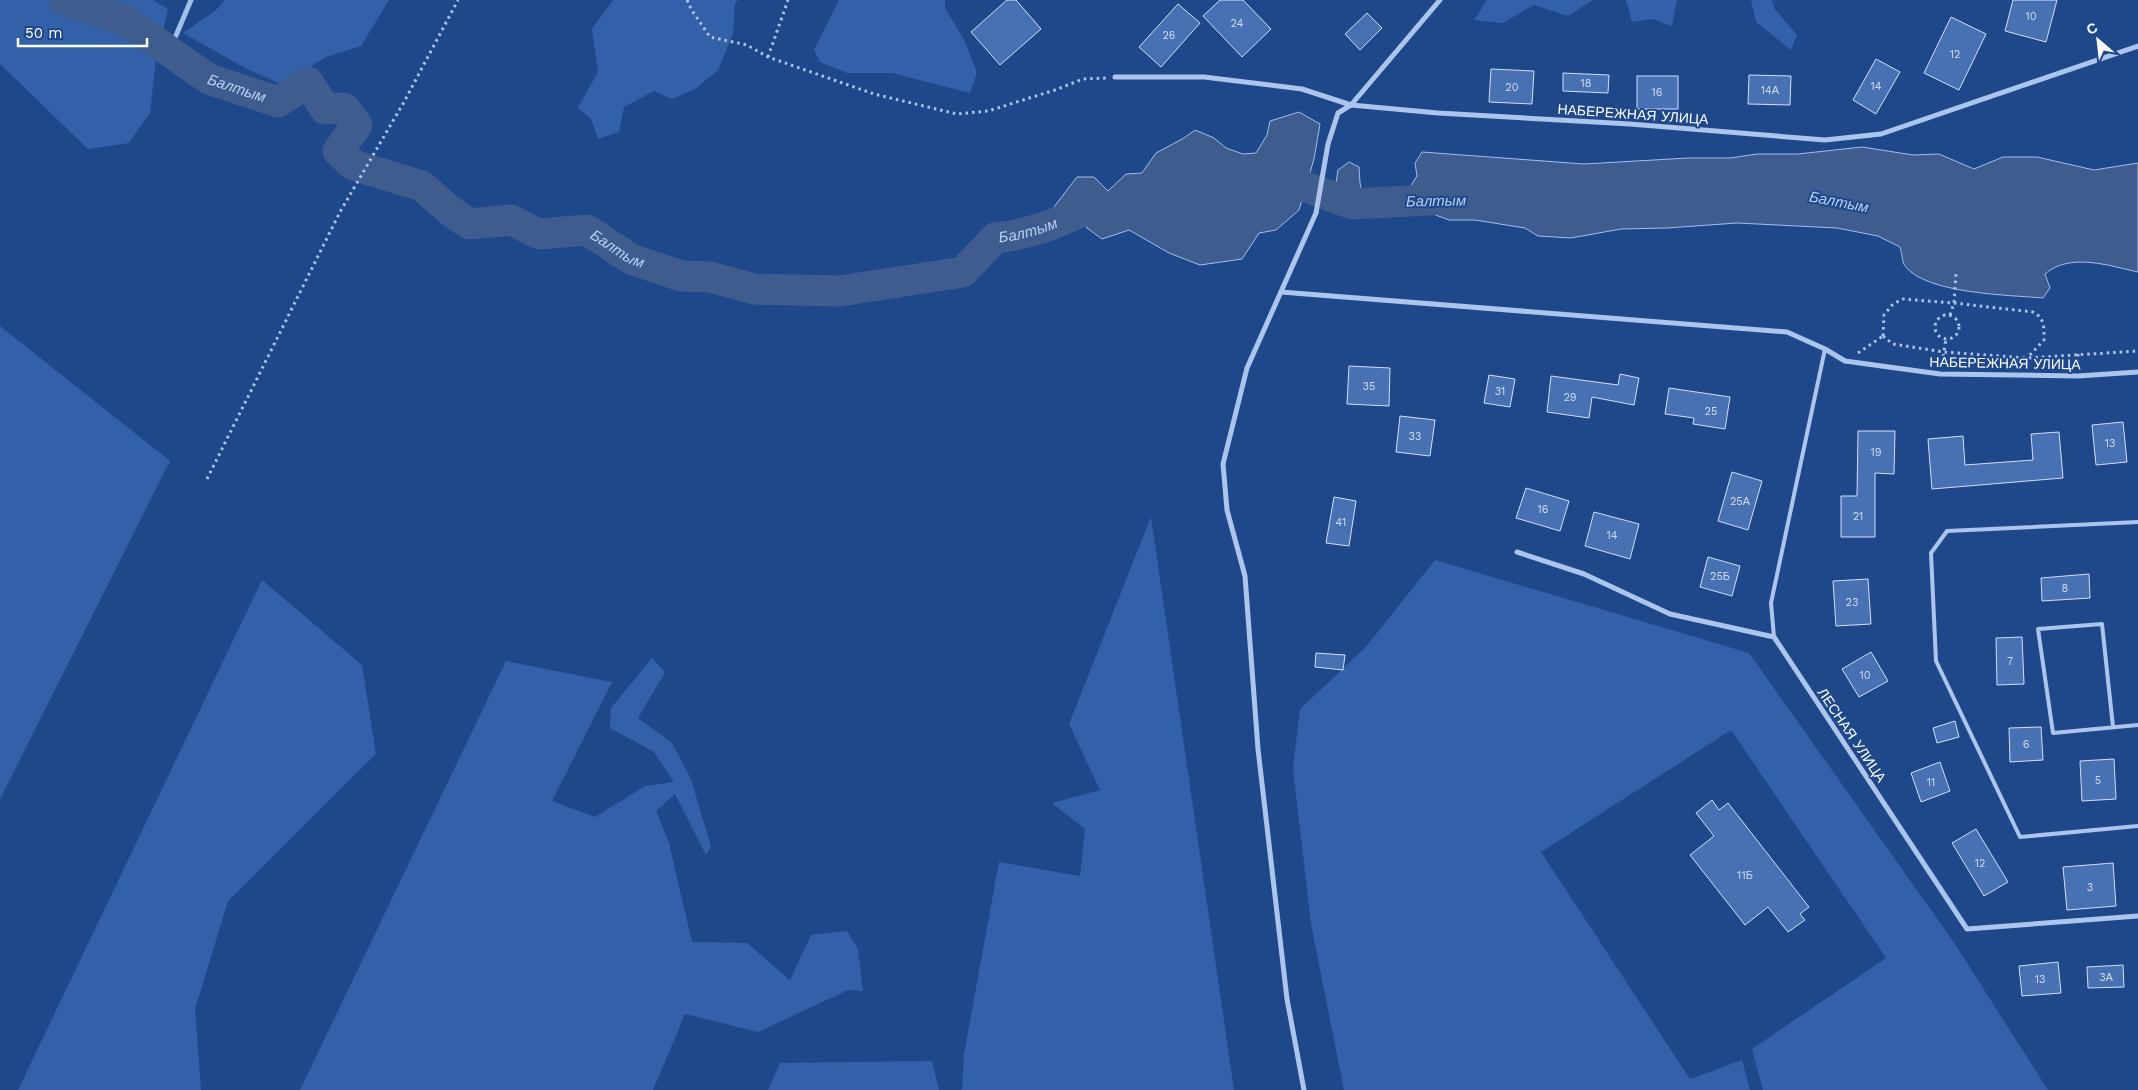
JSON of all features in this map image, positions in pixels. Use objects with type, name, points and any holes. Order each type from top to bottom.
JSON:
[{"type":"street","points":[[1304,1090],[1287,999],[1258,749],[1245,576],[1227,510],[1223,464],[1247,368],[1316,213],[1328,144],[1338,113],[1351,105],[1440,0]]},
{"type":"street","name":"НАБЕРЕЖНАЯ УЛИЦА","points":[[1115,77],[1204,77],[1302,89],[1351,105],[1438,113],[1630,124],[1826,140],[1881,134],[2138,46]]},
{"type":"street","name":"НАБЕРЕЖНАЯ УЛИЦА","points":[[1280,292],[1787,332],[1825,349],[1845,362],[1940,374],[2078,376],[2138,372]]},
{"type":"street","points":[[1517,552],[1584,574],[1670,614],[1774,637]]},
{"type":"street","name":"ЛЕСНАЯ УЛИЦА","points":[[1774,637],[1967,930],[2138,916]]},
{"type":"lane","points":[[1774,637],[1771,603],[1825,349]]},
{"type":"lane","points":[[2138,522],[1947,531],[1931,554],[1936,661],[2020,837],[2138,826]]},
{"type":"lane","points":[[2113,727],[2102,624],[2038,629],[2053,733],[2138,725]]},
{"type":"path","points":[[207,479],[340,212],[404,102],[458,0]]},
{"type":"path","points":[[687,0],[690,9],[710,37],[747,45],[768,57],[874,94],[957,114],[988,111],[1083,79],[1115,77]]},
{"type":"path","points":[[768,57],[788,0]]},
{"type":"path","points":[[1950,315],[1954,303],[1956,273]]},
{"type":"path","points":[[1883,336],[1884,314],[1893,304],[1903,299],[2033,312],[2039,315],[2044,323],[2044,340],[2027,358]]},
{"type":"path","points":[[1950,315],[1957,320],[1959,329],[1954,337],[1946,339],[1938,336],[1935,327],[1942,316],[1950,315]]},
{"type":"path","points":[[1883,336],[1893,344],[1944,352],[2027,358],[2138,351]]},
{"type":"path","points":[[1845,362],[1883,336]]},
{"type":"path","points":[[1940,374],[1946,339]]},
{"type":"shaded area","points":[[0,0],[153,0],[168,9],[156,60],[150,113],[129,143],[88,149],[0,64]]},
{"type":"shaded area","points":[[225,0],[389,0],[361,46],[326,57],[281,84],[245,68],[183,33],[216,10]]},
{"type":"shaded area","points":[[613,0],[738,0],[735,3],[733,34],[718,70],[695,89],[672,99],[654,91],[624,107],[619,132],[598,139],[591,119],[578,108],[598,72],[592,29]]},
{"type":"shaded area","points":[[839,0],[945,0],[945,8],[964,40],[977,72],[970,93],[892,73],[847,73],[820,62],[814,50]]},
{"type":"shaded area","points":[[1487,0],[1593,0],[1568,16],[1534,5],[1503,23],[1474,20]]},
{"type":"shaded area","points":[[1626,0],[1677,0],[1672,26],[1653,19],[1632,22]]},
{"type":"shaded area","points":[[1751,0],[1772,0],[1774,8],[1797,35],[1791,50],[1756,22]]},
{"type":"shaded area","points":[[0,326],[170,461],[0,799]]},
{"type":"shaded area","points":[[1151,517],[1234,1090],[962,1090],[964,1054],[999,862],[1080,876],[1085,829],[1052,803],[1100,790],[1069,724]]},
{"type":"shaded area","points":[[1435,560],[1749,653],[1955,944],[2048,1090],[1763,1090],[1752,1049],[1886,958],[1731,730],[1541,852],[1690,1079],[1742,1060],[1750,1090],[1344,1090],[1311,924],[1293,769],[1300,709],[1365,648]]},
{"type":"shaded area","points":[[262,580],[362,665],[376,754],[228,901],[195,1009],[201,1090],[18,1090]]},
{"type":"shaded area","points":[[652,658],[665,672],[638,718],[672,743],[691,779],[711,847],[706,855],[675,794],[656,811],[669,843],[692,942],[747,943],[790,980],[811,935],[847,931],[858,949],[863,991],[848,990],[758,1032],[685,1014],[653,1090],[300,1090],[506,661],[612,682],[552,801],[595,817],[645,786],[674,782],[654,752],[610,728],[611,708]]},
{"type":"shaded area","points":[[932,1061],[939,1090],[768,1090],[780,1063]]},
{"type":"water","points":[[1299,112],[1320,124],[1314,159],[1299,210],[1276,230],[1259,233],[1242,259],[1200,265],[1169,253],[1129,230],[1102,239],[1087,228],[1081,219],[1063,226],[1052,236],[1040,225],[1077,177],[1094,177],[1108,191],[1126,174],[1142,173],[1156,153],[1195,130],[1214,138],[1226,148],[1243,154],[1256,153],[1267,135],[1270,121]]},
{"type":"water","points":[[1862,147],[1913,155],[1939,154],[1974,169],[2003,157],[2037,157],[2094,170],[2138,163],[2138,272],[2103,264],[2078,262],[2055,267],[2045,274],[2050,288],[2043,298],[1990,294],[1949,288],[1931,282],[1916,275],[1905,266],[1900,247],[1878,236],[1837,228],[1737,223],[1621,229],[1571,238],[1538,236],[1525,228],[1475,220],[1449,220],[1422,210],[1405,207],[1404,197],[1417,176],[1415,163],[1422,152],[1584,164],[1688,158],[1730,158],[1757,154],[1798,154]]},
{"type":"water","points":[[1349,162],[1359,167],[1364,200],[1355,211],[1337,206],[1334,195],[1338,170]]},
{"type":"building","points":[[1007,0],[1016,0],[1041,29],[1000,65],[971,32]]},
{"type":"building","points":[[1220,0],[1243,0],[1271,29],[1242,57],[1203,16]]},
{"type":"building","points":[[2013,0],[2057,0],[2046,42],[2005,31]]},
{"type":"building","points":[[1178,4],[1200,23],[1161,67],[1139,47]]},
{"type":"building","points":[[1367,13],[1382,28],[1360,50],[1345,34]]},
{"type":"building","points":[[1951,17],[1986,34],[1959,90],[1924,73]]},
{"type":"building","points":[[1876,59],[1900,72],[1876,114],[1853,100]]},
{"type":"building","points":[[1491,69],[1534,71],[1532,104],[1489,102]]},
{"type":"building","points":[[1563,73],[1609,75],[1608,93],[1563,91]]},
{"type":"building","points":[[1749,75],[1791,76],[1790,105],[1748,104]]},
{"type":"building","points":[[1637,76],[1678,76],[1678,109],[1637,109]]},
{"type":"building","points":[[1349,366],[1390,368],[1389,406],[1347,404]]},
{"type":"building","points":[[1620,374],[1639,378],[1634,405],[1592,397],[1589,418],[1547,412],[1551,376],[1618,385]]},
{"type":"building","points":[[1489,375],[1515,379],[1510,407],[1484,403]]},
{"type":"building","points":[[1669,388],[1730,397],[1725,429],[1693,424],[1694,418],[1665,414]]},
{"type":"building","points":[[1400,416],[1435,420],[1430,456],[1396,452]]},
{"type":"building","points":[[2123,422],[2127,462],[2096,465],[2092,425]]},
{"type":"building","points":[[1858,431],[1895,431],[1894,474],[1875,473],[1875,537],[1841,537],[1841,496],[1857,496]]},
{"type":"building","points":[[2059,432],[2063,478],[1932,489],[1928,439],[1963,436],[1965,465],[2033,460],[2031,434]]},
{"type":"building","points":[[1732,472],[1762,481],[1748,530],[1718,521]]},
{"type":"building","points":[[1526,488],[1569,501],[1560,531],[1516,518]]},
{"type":"building","points":[[1334,497],[1356,501],[1349,546],[1326,543]]},
{"type":"building","points":[[1594,512],[1639,524],[1630,559],[1585,546]]},
{"type":"building","points":[[1708,557],[1740,566],[1732,596],[1700,587]]},
{"type":"building","points":[[2089,574],[2090,598],[2042,601],[2041,578]]},
{"type":"building","points":[[1868,579],[1871,624],[1836,626],[1833,581]]},
{"type":"building","points":[[2022,637],[2024,684],[1997,685],[1996,638]]},
{"type":"building","points":[[1871,652],[1888,681],[1859,697],[1842,669]]},
{"type":"building","points":[[1316,653],[1345,655],[1343,670],[1315,667]]},
{"type":"building","points":[[1955,721],[1959,737],[1937,743],[1933,728]]},
{"type":"building","points":[[2041,727],[2043,760],[2010,762],[2009,728]]},
{"type":"building","points":[[2114,759],[2116,799],[2082,801],[2080,761]]},
{"type":"building","points":[[1940,762],[1950,791],[1921,802],[1911,773]]},
{"type":"building","points":[[1712,800],[1719,810],[1728,803],[1809,907],[1800,914],[1805,920],[1788,932],[1768,907],[1745,925],[1690,855],[1714,836],[1696,813]]},
{"type":"building","points":[[1976,829],[2008,882],[1984,896],[1952,843]]},
{"type":"building","points":[[2113,863],[2116,906],[2067,910],[2063,867]]},
{"type":"building","points":[[2058,962],[2061,993],[2022,996],[2019,966]]},
{"type":"building","points":[[2123,965],[2124,987],[2088,988],[2087,967]]},
{"type":"waterway","name":"Балтым","points":[[64,0],[124,20],[209,79],[278,102],[308,82],[325,109],[344,108],[357,125],[338,151],[353,165],[422,186],[449,210],[469,224],[511,220],[539,234],[587,230],[631,259],[681,276],[710,277],[754,289],[840,291],[963,272],[995,238],[1040,229],[1082,211]]},
{"type":"waterway","points":[[169,52],[191,0]]},
{"type":"waterway","name":"Балтым","points":[[1263,182],[1292,182],[1352,204],[1447,199]]}]
